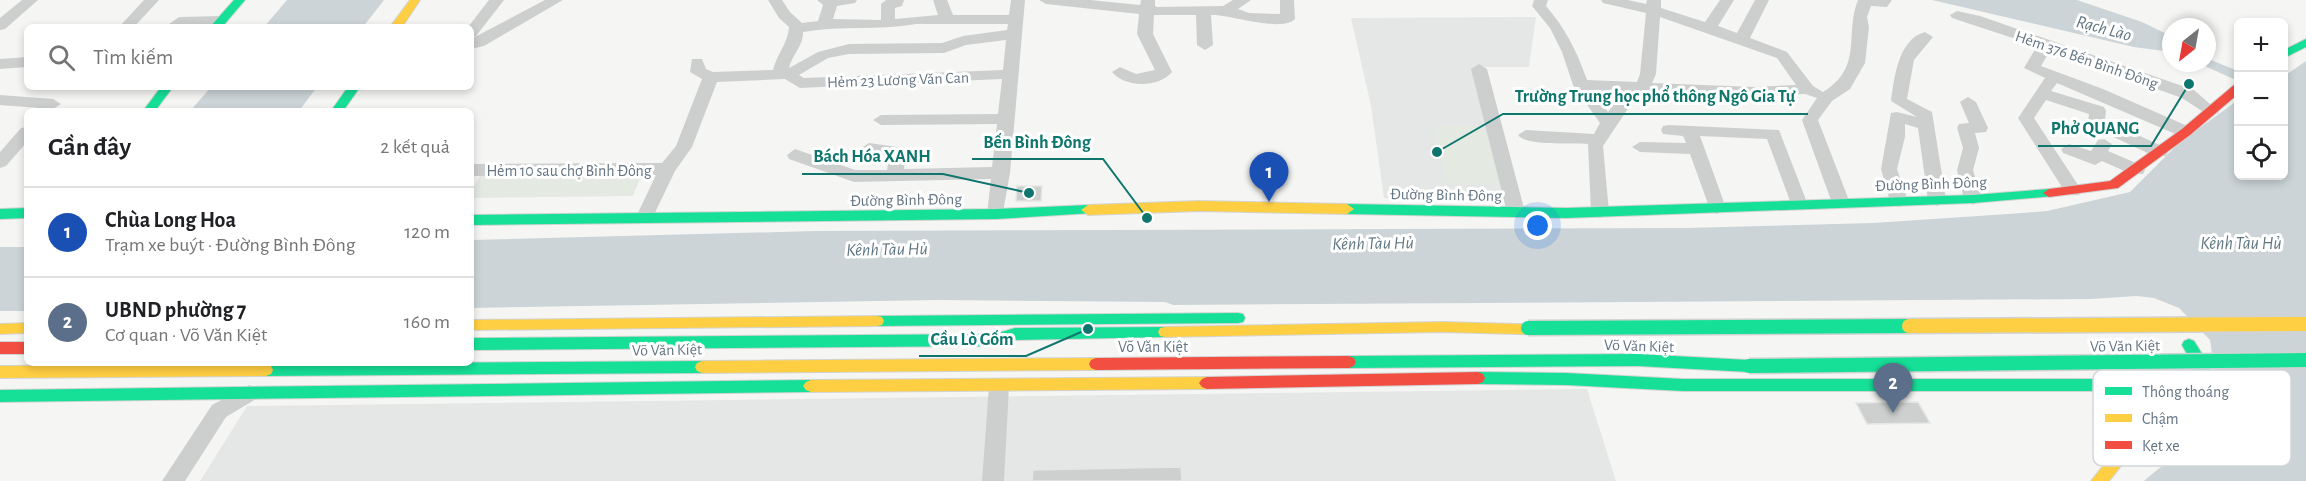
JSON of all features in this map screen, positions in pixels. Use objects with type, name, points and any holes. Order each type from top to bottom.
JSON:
[{"type":"main road","points":[[219,24],[240,0]]},
{"type":"main road","points":[[398,24],[415,0]]},
{"type":"main road","points":[[2288,52],[2306,42]]},
{"type":"main road","points":[[151,108],[165,90]]},
{"type":"main road","points":[[339,108],[352,90]]},
{"type":"main road","name":"Đường Bình Đông","points":[[474,219],[996,214],[1199,206],[1600,212],[1973,199],[2073,191],[2113,185],[2137,170],[2234,91]]},
{"type":"main road","name":"Đường Bình Đông","points":[[618,203],[645,217]]},
{"type":"main road","points":[[0,214],[24,213]]},
{"type":"main road","points":[[1528,328],[1624,316],[2145,312],[2172,326],[2196,355],[2202,370]]},
{"type":"main road","name":"Võ Văn Kiệt","points":[[474,325],[1411,316],[1442,327]]},
{"type":"main road","points":[[1528,328],[2306,324]]},
{"type":"main road","name":"Võ Văn Kiệt","points":[[474,344],[995,340],[1015,334],[1442,327],[1528,328],[1672,341],[2306,338]]},
{"type":"main road","points":[[0,329],[24,328]]},
{"type":"main road","name":"Võ Văn Kiệt","points":[[474,334],[997,328],[1015,334]]},
{"type":"main road","points":[[0,338],[24,338]]},
{"type":"main road","points":[[0,348],[24,348]]},
{"type":"main road","name":"Võ Văn Kiệt","points":[[0,372],[1637,360],[1749,366],[2306,360]]},
{"type":"main road","points":[[1625,381],[1725,372],[1749,366]]},
{"type":"main road","points":[[252,392],[650,386],[999,386],[1423,378],[1625,381],[1683,385],[2093,384]]},
{"type":"main road","points":[[0,396],[216,402]]},
{"type":"main road","points":[[2099,481],[2111,466]]},
{"type":"street","points":[[0,26],[31,0]]},
{"type":"street","points":[[474,29],[497,0]]},
{"type":"street","points":[[474,44],[556,0]]},
{"type":"street","points":[[775,0],[796,29],[796,40],[784,53],[784,74]]},
{"type":"street","points":[[824,24],[827,1],[850,0]]},
{"type":"street","points":[[888,25],[888,4],[897,3],[897,0]]},
{"type":"street","points":[[940,0],[947,19]]},
{"type":"street","points":[[996,214],[1018,0]]},
{"type":"street","points":[[1046,0],[1226,10],[1247,18],[1288,18],[1287,0]]},
{"type":"street","points":[[1226,10],[1244,0]]},
{"type":"street","points":[[1541,0],[1539,6],[1557,27],[1570,52],[1581,85],[1608,123]]},
{"type":"street","points":[[1608,0],[1653,5],[1782,55],[1807,89]]},
{"type":"street","points":[[1741,40],[1762,0]]},
{"type":"street","points":[[1841,203],[1809,120],[1826,96],[1844,86],[1857,63],[1863,27],[1860,17],[1865,2],[1882,4],[1885,0]]},
{"type":"street","points":[[129,24],[153,1]]},
{"type":"street","points":[[1708,28],[1720,2]]},
{"type":"street","points":[[1120,72],[1127,77],[1155,78],[1164,72],[1145,34],[1147,5]]},
{"type":"street","points":[[1600,212],[1595,156],[1598,140],[1608,123],[1648,74],[1653,5]]},
{"type":"street","points":[[1203,10],[1205,45]]},
{"type":"street","name":"Hẻm 376 Bến Bình Đông","points":[[1957,15],[2188,94],[2215,108]]},
{"type":"street","points":[[796,29],[824,24],[888,25],[916,20],[947,19],[1015,27]]},
{"type":"street","points":[[176,24],[179,21],[219,24]]},
{"type":"street","points":[[697,62],[698,72],[711,77],[784,74],[823,55],[849,50],[944,48],[1015,27]]},
{"type":"street","points":[[1925,37],[1912,50],[1901,72],[1899,101],[1924,112],[1937,200]]},
{"type":"street","points":[[2046,45],[2032,68],[2145,112],[2186,132]]},
{"type":"street","points":[[0,64],[24,62]]},
{"type":"street","points":[[1479,69],[1516,212]]},
{"type":"street","points":[[1698,72],[1702,90]]},
{"type":"street","name":"Hẻm 23 Lương Văn Can","points":[[784,74],[800,83],[1010,74]]},
{"type":"street","points":[[2053,76],[2026,118],[2073,191]]},
{"type":"street","points":[[645,217],[667,169],[684,147],[711,77]]},
{"type":"street","points":[[1581,85],[1754,93],[1807,89],[1826,96]]},
{"type":"street","points":[[2043,93],[2098,111],[2096,122],[2160,152]]},
{"type":"street","points":[[0,100],[50,108]]},
{"type":"street","points":[[1968,102],[1980,128],[1965,128],[1971,148],[1965,170],[1973,199]]},
{"type":"street","points":[[1899,201],[1889,169],[1897,137],[1897,117],[1924,124]]},
{"type":"street","points":[[881,120],[1006,119]]},
{"type":"street","points":[[1669,130],[1773,134],[1799,205]]},
{"type":"street","points":[[1690,131],[1717,208]]},
{"type":"street","points":[[0,161],[24,135]]},
{"type":"street","points":[[1526,135],[1557,139],[1557,135],[1598,140]]},
{"type":"street","points":[[1640,147],[1697,149]]},
{"type":"street","points":[[869,148],[898,152],[894,177]]},
{"type":"street","points":[[2069,149],[2095,159],[2102,149],[2137,170]]},
{"type":"street","points":[[795,155],[854,176],[894,177],[1001,173]]},
{"type":"street","name":"Hẻm 10 sau chợ Bình Đông","points":[[474,170],[667,169]]},
{"type":"street","points":[[993,481],[999,386]]},
{"type":"street","points":[[173,481],[216,402],[252,392]]},
{"type":"shaded area","points":[[1536,17],[1529,67],[1474,67],[1508,200],[1384,198],[1371,106],[1351,18]]},
{"type":"shaded area","points":[[1433,126],[1484,126],[1499,185],[1447,184]]},
{"type":"shaded area","points":[[642,174],[633,196],[474,198],[474,187],[480,176]]},
{"type":"shaded area","points":[[1587,389],[1616,481],[200,481],[247,406]]},
{"type":"water","points":[[287,0],[384,0],[365,24],[267,24]]},
{"type":"water","name":"Rạch Lào","points":[[1932,0],[2077,0],[2142,22],[2162,32],[2162,51],[2134,47]]},
{"type":"water","name":"Kênh Tàu Hủ","points":[[2306,61],[2306,481],[2144,481],[2162,466],[2291,466],[2291,370],[2215,370],[2210,340],[2179,308],[2154,298],[2137,296],[2091,299],[1173,305],[1165,302],[936,300],[474,308],[474,240],[815,231],[1686,228],[1873,223],[2047,211],[2130,192],[2179,143],[2234,103],[2234,180],[2288,180],[2288,73]]},
{"type":"water","points":[[2216,62],[2234,69],[2234,79],[2216,71]]},
{"type":"water","points":[[208,90],[315,90],[301,108],[193,108]]},
{"type":"water","points":[[0,247],[24,247],[24,311],[0,311]]},
{"type":"building","points":[[1017,186],[1042,186],[1041,201],[1016,201]]},
{"type":"building","points":[[1918,402],[1930,423],[1867,424],[1856,403]]},
{"type":"building","points":[[1181,467],[1182,481],[1032,481],[1033,470]]},
{"type":"traffic: fast","points":[[219,24],[240,0]]},
{"type":"traffic: fast","points":[[2288,53],[2306,42]]},
{"type":"traffic: fast","points":[[151,108],[165,90]]},
{"type":"traffic: fast","points":[[339,108],[352,90]]},
{"type":"traffic: fast","points":[[1347,209],[1566,213],[1973,199],[2049,193]]},
{"type":"traffic: fast","points":[[474,220],[996,214],[1088,210]]},
{"type":"traffic: fast","points":[[0,214],[24,213]]},
{"type":"traffic: fast","points":[[877,321],[1238,318]]},
{"type":"traffic: fast","points":[[1528,328],[1909,326]]},
{"type":"traffic: fast","points":[[474,344],[995,340],[1015,334],[1165,332]]},
{"type":"traffic: fast","points":[[2189,345],[2203,370]]},
{"type":"traffic: fast","points":[[1349,362],[1637,360],[1749,366]]},
{"type":"traffic: fast","points":[[1749,366],[2306,360]]},
{"type":"traffic: fast","points":[[266,370],[702,367]]},
{"type":"traffic: fast","points":[[1478,378],[1566,379],[1683,385],[2093,385]]},
{"type":"traffic: fast","points":[[0,396],[811,386]]},
{"type":"traffic: slow","points":[[398,24],[415,0]]},
{"type":"traffic: slow","points":[[1088,210],[1199,206],[1347,209]]},
{"type":"traffic: slow","points":[[474,325],[877,321]]},
{"type":"traffic: slow","points":[[1909,326],[2306,324]]},
{"type":"traffic: slow","points":[[1165,332],[1442,327],[1553,330]]},
{"type":"traffic: slow","points":[[0,329],[24,328]]},
{"type":"traffic: slow","points":[[702,367],[1096,364]]},
{"type":"traffic: slow","points":[[0,372],[266,370]]},
{"type":"traffic: slow","points":[[811,386],[1207,383]]},
{"type":"traffic: slow","points":[[2099,481],[2111,466]]},
{"type":"traffic: jam","points":[[2049,193],[2113,185],[2186,132],[2234,91]]},
{"type":"traffic: jam","points":[[0,348],[24,348]]},
{"type":"traffic: jam","points":[[1096,364],[1349,362]]},
{"type":"traffic: jam","points":[[1207,383],[1478,378]]},
{"type":"place","name":"Phở QUANG","points":[[2189,84]]},
{"type":"place","name":"Trường Trung học phổ thông Ngô Gia Tự","points":[[1437,152]]},
{"type":"place","name":"Bách Hóa XANH","points":[[1029,193]]},
{"type":"place","name":"Chùa Long Hoa","points":[[1269,202]]},
{"type":"place","name":"Bến Bình Đông","points":[[1147,218]]},
{"type":"place","name":"Cầu Lò Gốm","points":[[1088,329]]},
{"type":"place","name":"UBND phường 7","points":[[1893,413]]}]
